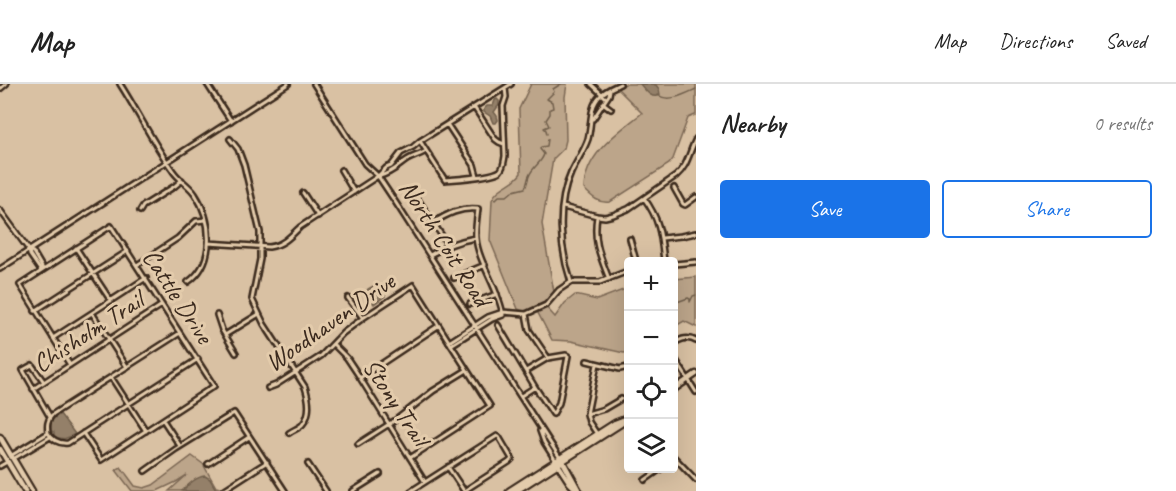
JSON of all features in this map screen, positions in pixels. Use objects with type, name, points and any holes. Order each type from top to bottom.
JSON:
[{"type":"main road","points":[[678,386],[696,374]]},
{"type":"main road","points":[[509,491],[615,423],[624,420]]},
{"type":"main road","points":[[0,437],[25,491]]},
{"type":"main road","points":[[0,448],[32,491]]},
{"type":"main road","points":[[516,491],[559,461]]},
{"type":"main road","name":"North Coit Road","points":[[559,461],[570,483],[579,491]]},
{"type":"street","points":[[0,89],[6,84]]},
{"type":"street","points":[[120,84],[173,172],[198,199],[206,220],[208,243],[206,260],[198,274],[188,282]]},
{"type":"street","points":[[207,84],[231,121]]},
{"type":"street","points":[[0,269],[288,84]]},
{"type":"street","name":"North Coit Road","points":[[314,84],[365,164],[378,176],[430,255],[521,396],[559,461]]},
{"type":"street","points":[[208,243],[274,246],[284,242],[300,228],[378,176],[391,166],[401,153],[511,84]]},
{"type":"street","points":[[591,84],[606,98]]},
{"type":"street","points":[[570,282],[562,237],[564,193],[570,174],[587,141],[593,108],[601,94],[620,84]]},
{"type":"street","points":[[420,141],[445,180],[500,171],[504,165],[503,106],[507,92],[505,88]]},
{"type":"street","points":[[591,122],[610,90]]},
{"type":"street","points":[[603,103],[611,109]]},
{"type":"street","points":[[474,106],[495,139],[504,144]]},
{"type":"street","points":[[447,124],[474,165],[477,176]]},
{"type":"street","points":[[230,139],[238,149],[244,165],[260,232],[260,259],[252,299],[309,397],[309,414],[302,425],[289,433]]},
{"type":"street","points":[[563,207],[605,217],[621,212],[683,170],[695,142]]},
{"type":"street","points":[[378,176],[391,172],[409,158],[426,151]]},
{"type":"street","points":[[397,158],[404,162]]},
{"type":"street","points":[[389,167],[391,172]]},
{"type":"street","points":[[341,171],[354,192]]},
{"type":"street","points":[[140,211],[143,206],[182,180]]},
{"type":"street","points":[[674,188],[685,205],[696,197]]},
{"type":"street","points":[[303,194],[318,216]]},
{"type":"street","points":[[416,195],[448,245]]},
{"type":"street","points":[[644,198],[656,217],[662,238],[664,257]]},
{"type":"street","points":[[434,223],[451,213],[468,208],[478,209],[476,238],[479,252],[503,314]]},
{"type":"street","points":[[0,210],[42,270]]},
{"type":"street","points":[[597,216],[596,240],[609,279]]},
{"type":"street","points":[[137,265],[178,238],[196,221],[206,220]]},
{"type":"street","name":"Cattle Drive","points":[[76,248],[111,226],[214,386],[163,420]]},
{"type":"street","points":[[662,238],[695,232]]},
{"type":"street","points":[[430,255],[448,245],[476,238]]},
{"type":"street","points":[[630,239],[635,257]]},
{"type":"street","points":[[70,365],[20,285],[76,248],[111,301]]},
{"type":"street","points":[[35,311],[128,251]]},
{"type":"street","points":[[678,264],[696,262]]},
{"type":"street","points":[[454,278],[485,265]]},
{"type":"street","points":[[450,343],[503,314],[526,314],[546,305],[559,290],[570,282],[600,282],[624,273]]},
{"type":"street","points":[[53,338],[146,278]]},
{"type":"street","name":"Woodhaven Drive","points":[[268,387],[276,385],[321,356],[363,318],[413,285],[438,326]]},
{"type":"street","points":[[470,304],[497,294]]},
{"type":"street","points":[[348,298],[363,318]]},
{"type":"street","name":"Chisholm Trail","points":[[33,389],[163,305]]},
{"type":"street","points":[[92,313],[127,367]]},
{"type":"street","points":[[225,335],[259,314]]},
{"type":"street","points":[[526,314],[529,330],[548,358]]},
{"type":"street","points":[[217,315],[222,330],[236,353]]},
{"type":"street","points":[[498,325],[535,387],[553,414],[559,403],[568,356],[548,358],[526,371]]},
{"type":"street","points":[[360,378],[438,326],[490,405],[410,458]]},
{"type":"street","points":[[181,332],[50,417],[47,424],[49,435],[58,442],[64,443],[72,440],[198,359]]},
{"type":"street","points":[[678,340],[686,338],[696,341]]},
{"type":"street","name":"Stony Trail","points":[[333,344],[347,358],[425,482]]},
{"type":"street","points":[[587,361],[624,368]]},
{"type":"street","points":[[678,363],[696,392]]},
{"type":"street","points":[[597,364],[587,414],[598,436]]},
{"type":"street","points":[[44,382],[32,365],[22,370],[50,417]]},
{"type":"street","points":[[358,444],[467,370]]},
{"type":"street","points":[[111,377],[146,431]]},
{"type":"street","points":[[521,396],[535,387]]},
{"type":"street","points":[[587,414],[604,410],[621,399]]},
{"type":"street","points":[[145,471],[180,446],[234,413],[283,490]]},
{"type":"street","points":[[82,434],[101,460],[163,420],[180,446]]},
{"type":"street","points":[[0,464],[49,435]]},
{"type":"street","points":[[411,491],[448,467],[497,436],[512,459],[464,491],[448,467]]},
{"type":"street","points":[[208,464],[250,437]]},
{"type":"street","points":[[225,489],[267,462]]},
{"type":"street","points":[[678,463],[696,480]]},
{"type":"street","points":[[308,464],[326,491]]},
{"type":"street","points":[[645,480],[655,473]]},
{"type":"street","points":[[353,491],[380,474]]},
{"type":"street","points":[[363,485],[366,491]]},
{"type":"shaded area","points":[[531,84],[567,84],[566,140],[564,148],[553,159],[542,224],[554,292],[538,307],[523,311],[518,309],[490,240],[494,195],[521,173],[519,109]]},
{"type":"shaded area","points":[[625,84],[696,84],[696,115],[688,118],[669,164],[610,202],[602,202],[584,189],[590,165],[604,145],[642,113],[618,89]]},
{"type":"shaded area","points":[[640,84],[656,85],[660,95],[651,95]]},
{"type":"shaded area","points":[[497,99],[499,105],[494,112],[498,120],[493,123],[484,109],[487,106],[493,106]]},
{"type":"shaded area","points":[[696,277],[696,327],[684,321],[678,325],[678,279]]},
{"type":"shaded area","points":[[377,284],[385,296],[374,304],[366,292]]},
{"type":"shaded area","points":[[624,290],[624,353],[571,341],[552,340],[537,311],[546,307],[555,317],[565,303],[575,295],[597,300]]},
{"type":"shaded area","points":[[60,414],[75,434],[62,439],[54,436],[54,432],[51,431],[53,419]]},
{"type":"shaded area","points":[[192,456],[203,464],[216,487],[221,491],[169,491],[187,475],[157,491],[132,491],[116,470],[121,467],[135,486],[144,488],[153,485]]},
{"type":"shaded area","points":[[205,476],[210,479],[217,491],[182,491],[196,479]]},
{"type":"waterway","points":[[547,134],[544,128],[549,126],[546,120],[550,109],[553,108],[552,102],[547,99],[554,92],[553,89],[561,84]]},
{"type":"waterway","points":[[658,95],[672,98],[696,89]]},
{"type":"waterway","points":[[495,200],[499,196],[507,196],[513,191],[525,188],[530,174],[543,157],[544,154],[540,149],[547,146],[548,139]]},
{"type":"waterway","points":[[678,302],[688,298],[690,302],[696,295]]}]
